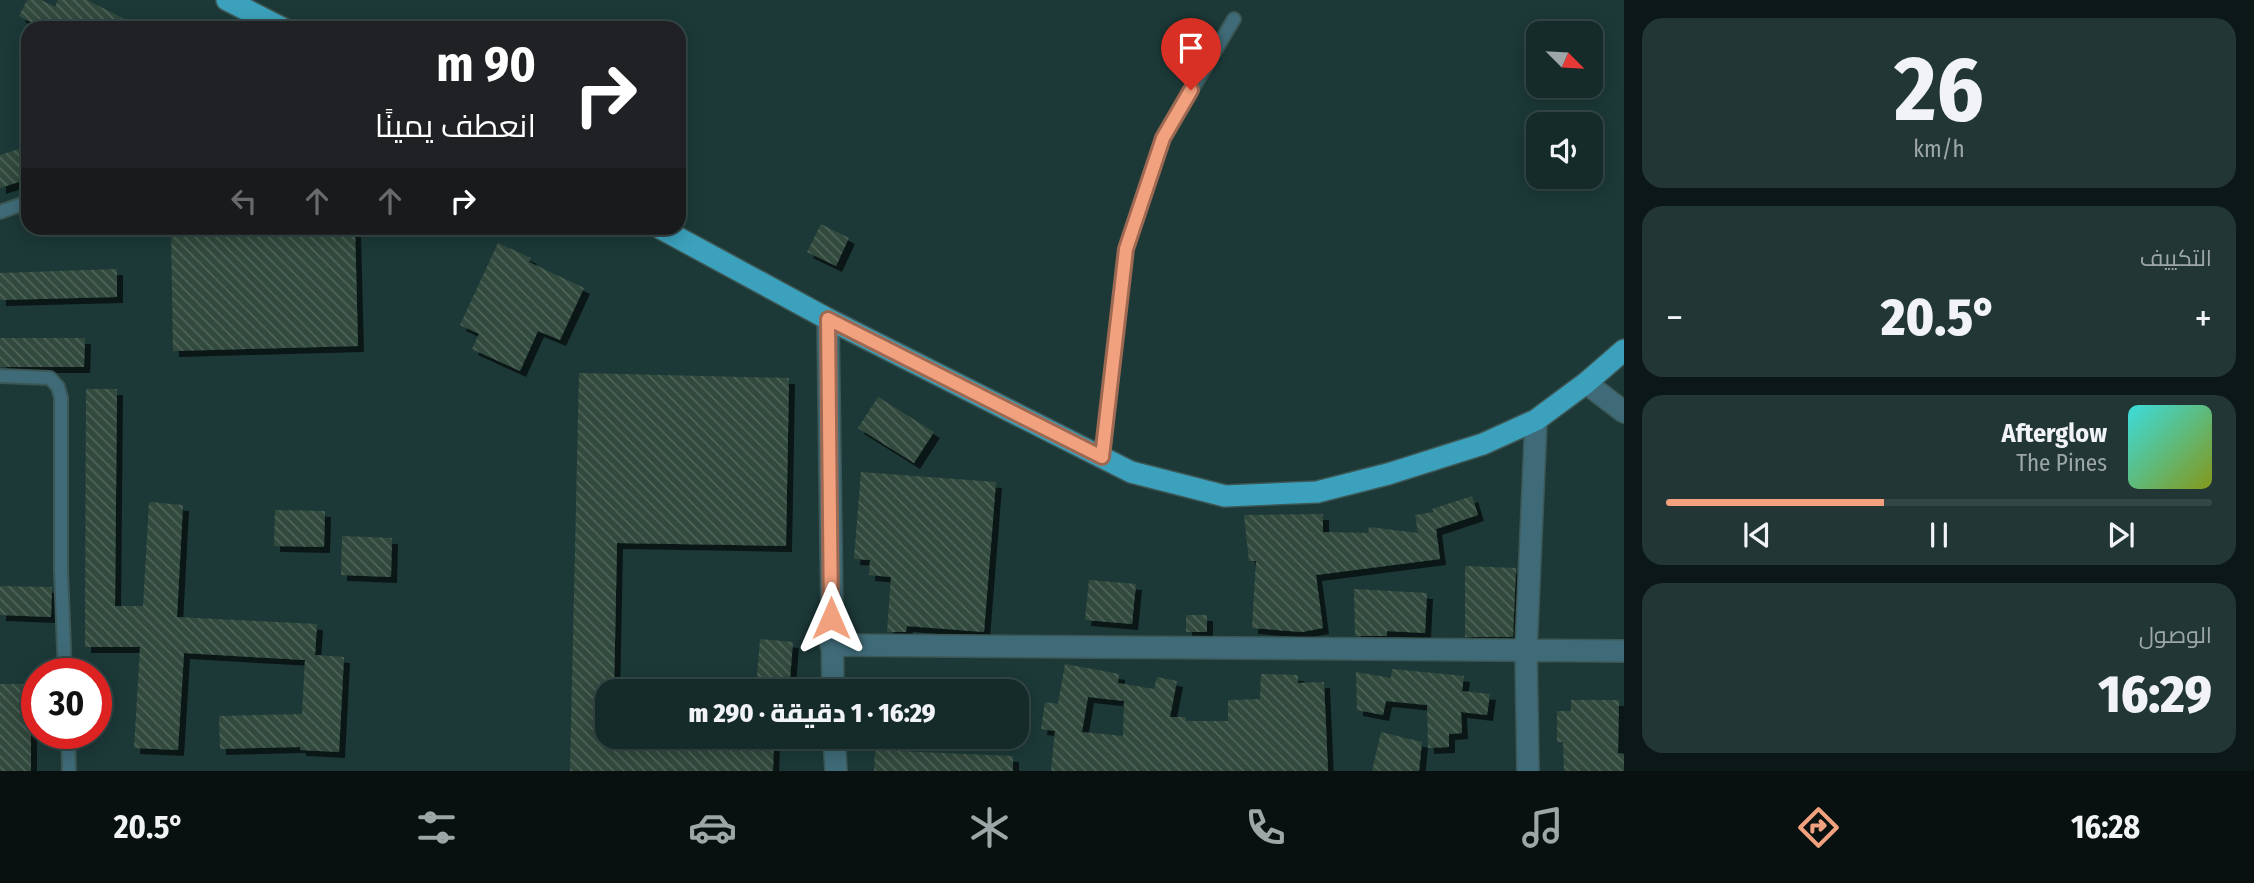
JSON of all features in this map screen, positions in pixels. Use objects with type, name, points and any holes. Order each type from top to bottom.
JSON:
[{"type":"main road","points":[[227,0],[268,21]]},
{"type":"main road","points":[[673,235],[828,319],[1131,472],[1225,496],[1317,492],[1388,474],[1483,444],[1536,420],[1586,383],[1624,350]]},
{"type":"street","points":[[828,319],[832,679]]},
{"type":"street","points":[[1586,383],[1624,412]]},
{"type":"street","points":[[1528,771],[1526,650],[1536,420]]},
{"type":"street","points":[[831,645],[1624,651]]},
{"type":"street","points":[[835,749],[836,771]]},
{"type":"lane","points":[[1102,457],[1126,249],[1163,138],[1234,19]]},
{"type":"lane","points":[[0,212],[21,204]]},
{"type":"lane","points":[[0,376],[50,378],[58,387],[61,398],[61,571],[64,658]]},
{"type":"lane","points":[[68,749],[69,771]]},
{"type":"building","points":[[27,0],[41,0],[55,7],[58,0],[87,0],[128,21],[29,21],[19,16]]},
{"type":"building","points":[[21,148],[21,181],[0,188],[0,155]]},
{"type":"building","points":[[821,224],[849,238],[836,266],[807,252]]},
{"type":"building","points":[[171,235],[355,235],[358,346],[173,351]]},
{"type":"building","points":[[498,243],[531,258],[529,262],[584,288],[560,340],[538,331],[520,371],[472,349],[479,334],[460,325]]},
{"type":"building","points":[[117,269],[117,297],[0,300],[0,273]]},
{"type":"building","points":[[0,338],[85,338],[84,367],[0,367]]},
{"type":"building","points":[[579,373],[789,378],[786,546],[617,543],[614,679],[595,679],[595,749],[774,749],[773,771],[570,771]]},
{"type":"building","points":[[86,389],[117,389],[115,606],[143,606],[149,502],[183,505],[177,617],[317,624],[315,655],[344,657],[339,752],[300,750],[300,747],[220,749],[219,716],[302,714],[305,660],[184,653],[178,750],[134,748],[140,647],[85,647]]},
{"type":"building","points":[[878,397],[934,432],[914,463],[858,428]]},
{"type":"building","points":[[861,472],[996,482],[984,632],[907,626],[906,632],[887,632],[891,577],[869,575],[870,560],[854,559]]},
{"type":"building","points":[[1472,496],[1478,515],[1436,529],[1440,559],[1316,575],[1323,628],[1302,632],[1252,628],[1256,561],[1249,561],[1244,515],[1323,514],[1323,532],[1368,533],[1369,527],[1418,533],[1415,515],[1434,512],[1432,509]]},
{"type":"building","points":[[275,510],[325,511],[324,547],[274,546]]},
{"type":"building","points":[[342,536],[392,538],[391,577],[341,575]]},
{"type":"building","points":[[1465,566],[1516,568],[1513,637],[1465,637]]},
{"type":"building","points":[[1089,580],[1136,584],[1132,624],[1085,620]]},
{"type":"building","points":[[0,586],[52,587],[51,617],[0,615]]},
{"type":"building","points":[[1354,589],[1427,593],[1425,633],[1387,631],[1387,636],[1355,636]]},
{"type":"building","points":[[1186,615],[1207,615],[1207,632],[1186,632]]},
{"type":"building","points":[[760,639],[793,642],[790,679],[757,679]]},
{"type":"building","points":[[1065,664],[1119,674],[1118,683],[1154,689],[1157,677],[1177,681],[1170,717],[1186,717],[1186,721],[1228,721],[1228,700],[1260,699],[1261,674],[1298,675],[1298,683],[1324,682],[1328,771],[1051,771],[1055,731],[1041,729],[1045,702],[1058,704]],"holes":[[[1088,697],[1124,701],[1123,736],[1082,732]]]},
{"type":"building","points":[[1392,669],[1464,676],[1462,691],[1490,694],[1487,715],[1461,712],[1462,733],[1449,734],[1449,747],[1428,748],[1427,705],[1386,701],[1383,715],[1357,710],[1356,672],[1391,678]]},
{"type":"building","points":[[0,684],[21,684],[21,749],[31,749],[31,771],[0,771]]},
{"type":"building","points":[[1571,700],[1619,700],[1618,753],[1624,754],[1624,771],[1564,771],[1563,742],[1557,742],[1557,711],[1571,711]]},
{"type":"building","points":[[1381,732],[1422,742],[1419,771],[1372,771]]},
{"type":"building","points":[[875,750],[1013,756],[1013,771],[874,771]]},
{"type":"route","points":[[831,618],[828,319],[1102,457],[1126,249],[1163,138],[1191,90]]}]
